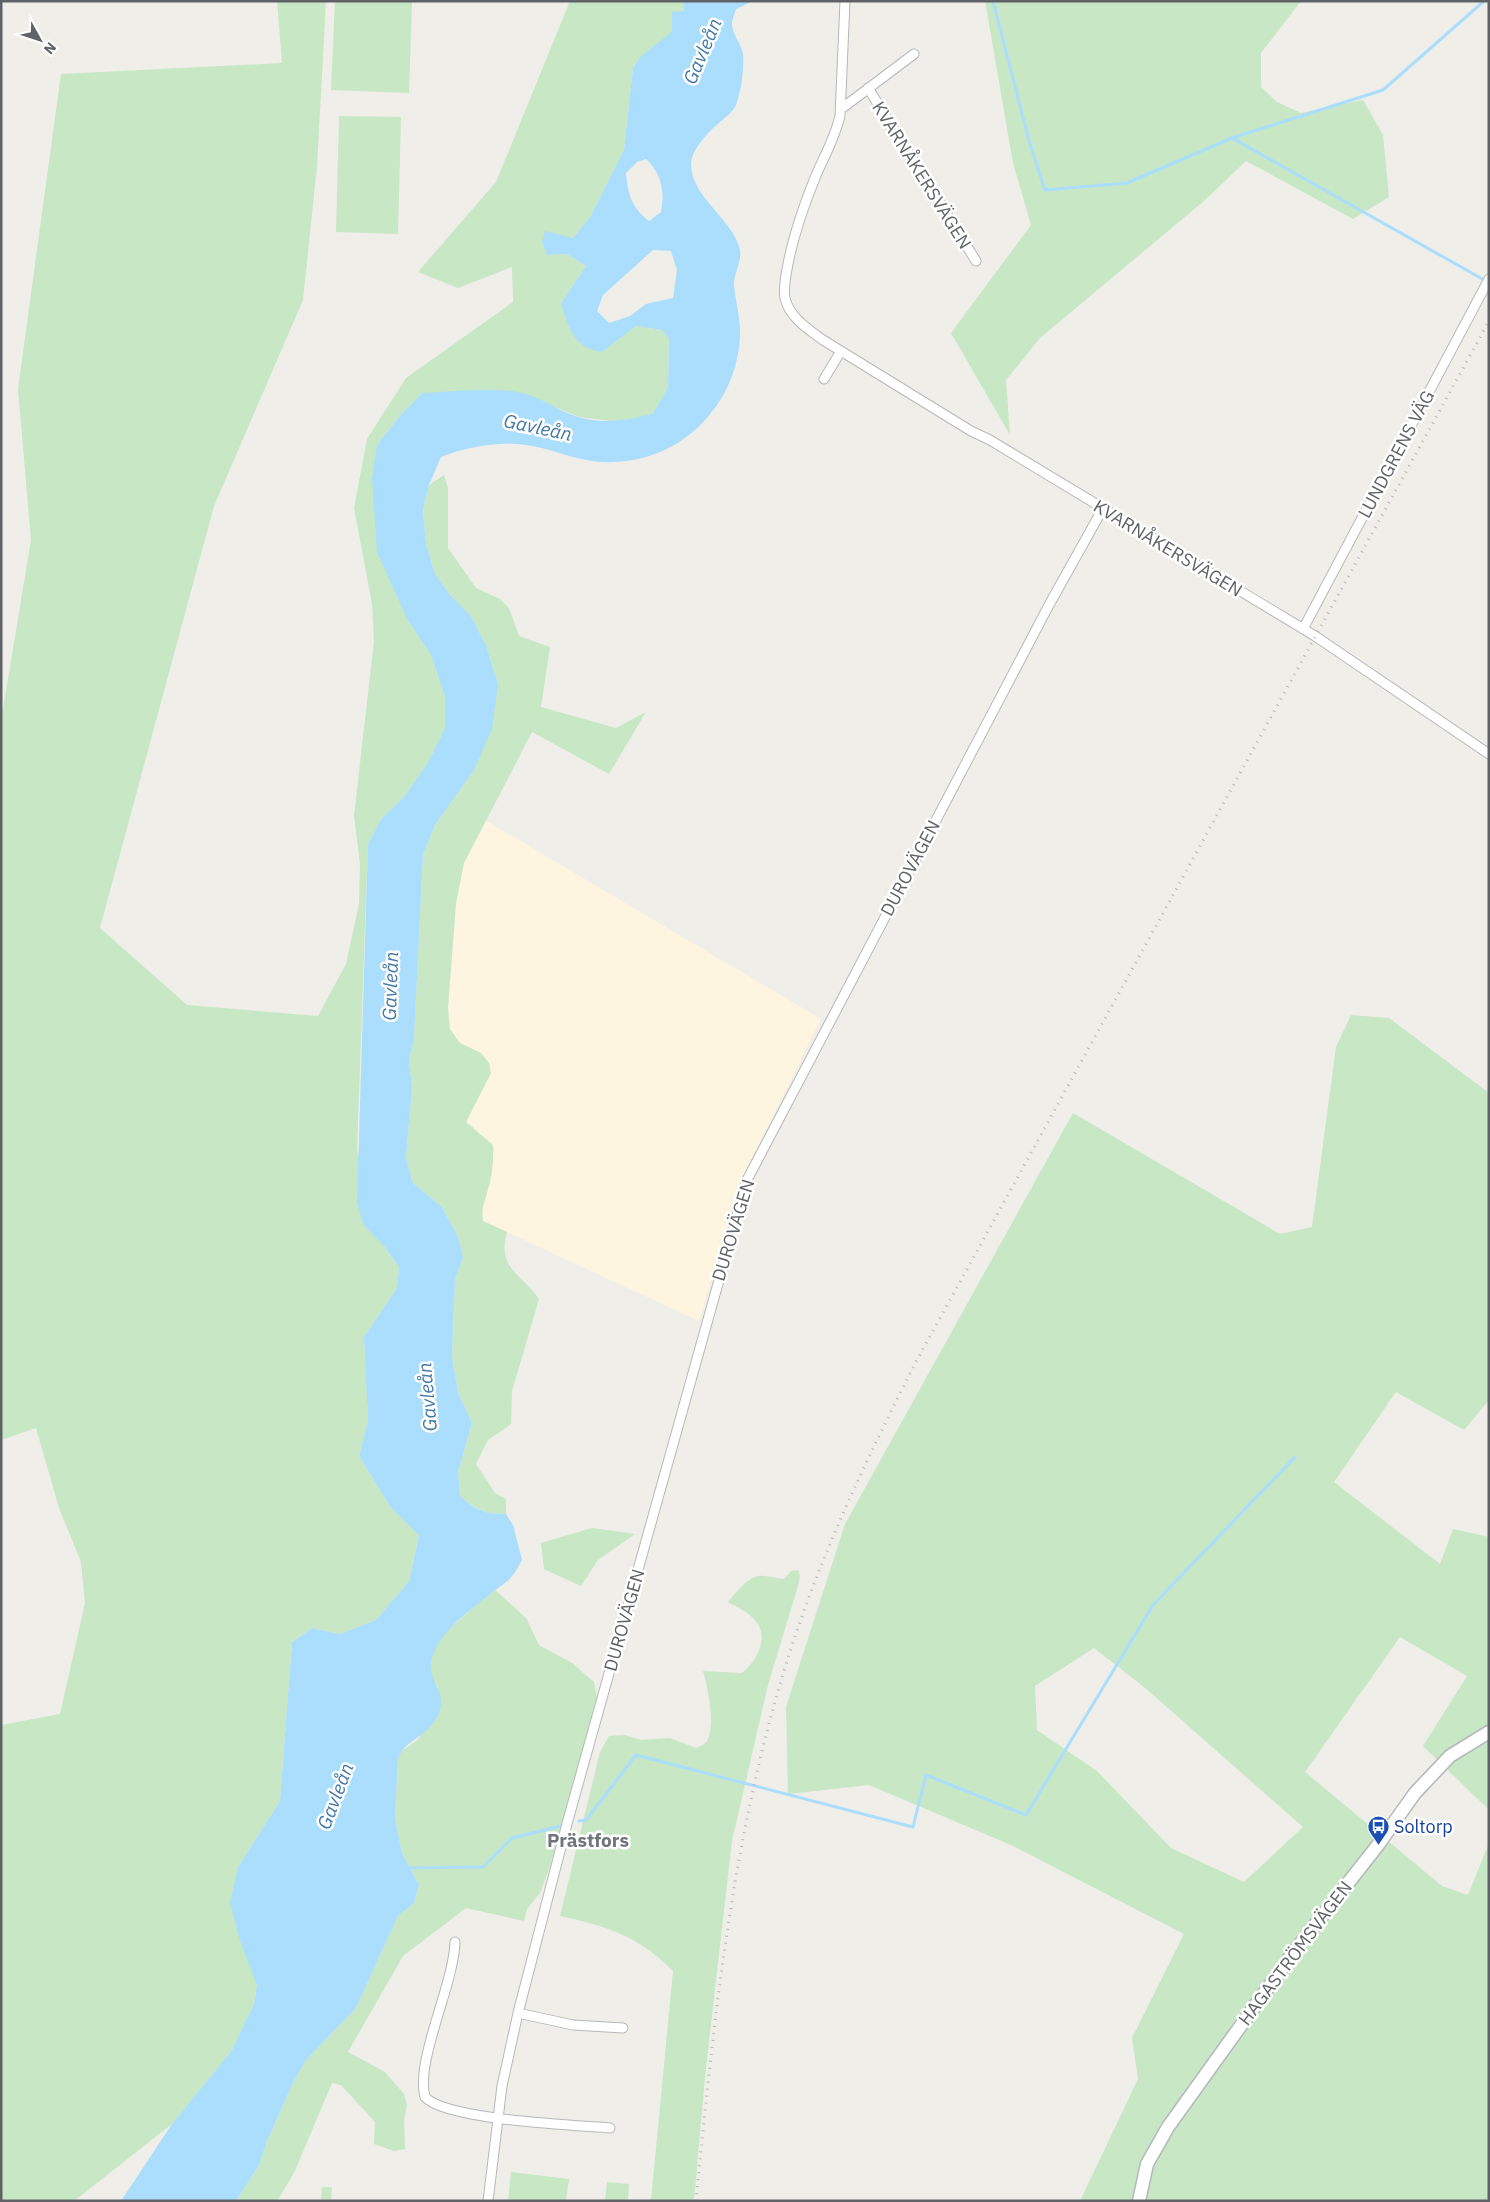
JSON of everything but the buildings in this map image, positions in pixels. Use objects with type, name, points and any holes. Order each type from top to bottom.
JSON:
[{"type":"street","name":"KVARNÅKERSVÄGEN","points":[[845,1],[841,109],[836,134],[807,198],[791,246],[786,275],[785,297],[790,311],[804,327],[841,351],[1102,510],[1303,629],[1489,754]]},
{"type":"street","name":"KVARNÅKERSVÄGEN","points":[[841,109],[914,54]]},
{"type":"street","name":"KVARNÅKERSVÄGEN","points":[[868,88],[976,262]]},
{"type":"street","name":"LUNDGRENS VÄG","points":[[1303,629],[1486,283]]},
{"type":"street","points":[[824,379],[841,351]]},
{"type":"street","name":"DUROVÄGEN","points":[[488,2201],[506,2063],[518,2013],[568,1820],[747,1180],[1049,604],[1102,510]]},
{"type":"street","name":"HAGASTRÖMSVÄGEN","points":[[1138,2201],[1147,2164],[1168,2128],[1293,1953],[1378,1845],[1414,1793],[1450,1756],[1489,1732]]},
{"type":"street","points":[[455,1942],[448,1979],[428,2055],[423,2091],[428,2101],[439,2106],[498,2117],[610,2128]]},
{"type":"street","points":[[518,2013],[573,2025],[623,2028]]},
{"type":"shaded area","points":[[485,820],[821,1019],[738,1187],[699,1321],[483,1221],[481,1209],[487,1193],[474,1127],[466,1122],[491,1073],[489,1063],[481,1053],[460,1043],[450,1030],[448,1008],[456,903],[464,863]]},
{"type":"green space","points":[[277,1],[326,1],[317,166],[303,300],[214,506],[100,928],[187,1005],[318,1016],[346,964],[359,904],[360,864],[354,816],[374,641],[372,604],[354,508],[367,439],[406,378],[513,302],[512,267],[458,288],[418,272],[496,182],[570,1],[684,1],[684,11],[672,13],[673,32],[641,56],[633,67],[624,150],[590,217],[573,238],[560,236],[547,255],[567,254],[586,266],[561,303],[602,352],[636,326],[662,330],[669,339],[668,388],[653,413],[633,420],[611,421],[579,417],[547,404],[422,393],[399,417],[377,445],[407,619],[431,655],[445,697],[445,728],[427,764],[404,797],[381,819],[368,844],[357,1150],[384,1246],[399,1267],[397,1288],[364,1337],[368,1420],[359,1456],[391,1508],[419,1534],[409,1581],[376,1620],[340,1634],[312,1628],[292,1642],[280,1801],[238,1867],[239,1932],[257,1985],[254,2004],[232,2050],[172,2124],[74,2201],[1,2201],[1,1725],[60,1714],[85,1603],[81,1562],[59,1508],[36,1428],[1,1440],[1,721],[31,540],[18,389],[61,74],[282,63]]},
{"type":"green space","points":[[335,1],[412,1],[409,93],[331,90]]},
{"type":"green space","points":[[985,1],[1301,1],[1261,53],[1261,87],[1277,102],[1301,113],[1363,100],[1383,135],[1389,197],[1353,219],[1246,161],[1204,201],[1040,338],[1006,380],[1010,435],[951,333],[1031,225],[1013,163]]},
{"type":"green space","points":[[339,116],[401,117],[398,234],[336,232]]},
{"type":"green space","points":[[444,475],[448,488],[448,548],[476,588],[500,599],[509,608],[519,636],[550,647],[541,707],[616,728],[646,712],[609,774],[532,732],[464,863],[456,903],[448,1008],[450,1029],[460,1043],[481,1053],[489,1063],[491,1073],[466,1122],[493,1145],[492,1169],[483,1207],[483,1221],[507,1232],[505,1254],[508,1263],[512,1270],[539,1299],[512,1391],[511,1424],[488,1440],[476,1464],[495,1493],[506,1499],[506,1514],[481,1510],[460,1496],[458,1472],[472,1423],[458,1392],[452,1356],[455,1279],[463,1258],[459,1239],[442,1207],[413,1183],[406,1158],[412,1087],[409,1060],[414,1038],[423,855],[435,825],[474,770],[498,684],[486,645],[470,615],[450,595],[435,574],[426,544],[423,510],[429,485]]},
{"type":"green space","points":[[1351,1015],[1389,1018],[1489,1093],[1489,1400],[1464,1430],[1396,1392],[1334,1482],[1440,1564],[1453,1529],[1489,1537],[1489,1810],[1423,1746],[1467,1676],[1400,1637],[1305,1772],[1442,1886],[1468,1895],[1489,1843],[1489,2201],[1080,2201],[1138,2079],[1132,2038],[1184,1934],[1011,1845],[869,1785],[788,1794],[786,1707],[845,1524],[1073,1113],[1280,1234],[1312,1227],[1336,1047]],"holes":[[[1094,1648],[1144,1687],[1303,1827],[1244,1882],[1171,1848],[1097,1771],[1037,1730],[1035,1686]]]},
{"type":"green space","points":[[592,1528],[635,1534],[598,1560],[581,1586],[544,1569],[541,1543]]},
{"type":"green space","points":[[798,1570],[800,1576],[798,1586],[768,1685],[732,1841],[705,2077],[694,2201],[651,2201],[673,1971],[647,1949],[621,1934],[560,1916],[600,1752],[609,1736],[625,1735],[641,1740],[670,1738],[696,1748],[705,1744],[710,1732],[711,1714],[703,1671],[742,1673],[752,1662],[760,1648],[761,1634],[755,1620],[746,1612],[728,1602],[744,1584],[753,1578],[764,1576],[784,1579],[791,1571]]},
{"type":"green space","points":[[495,1590],[526,1618],[539,1645],[572,1663],[594,1682],[597,1698],[550,1866],[540,1893],[527,1909],[524,1921],[466,1908],[403,1956],[348,2052],[385,2072],[404,2094],[407,2105],[404,2120],[405,2149],[394,2151],[374,2144],[375,2122],[341,2085],[332,2083],[294,2173],[277,2201],[236,2201],[259,2165],[267,2141],[293,2083],[306,2060],[356,2008],[398,1916],[414,1903],[419,1885],[402,1853],[395,1818],[398,1759],[400,1752],[419,1739],[438,1687],[430,1674],[430,1662],[434,1650],[452,1627]]},
{"type":"green space","points":[[511,2172],[569,2179],[566,2201],[508,2201]]},
{"type":"green space","points":[[607,2182],[629,2184],[628,2201],[605,2201]]},
{"type":"green space","points":[[322,2187],[332,2187],[331,2200],[321,2199]]},
{"type":"water","name":"Gavleån","points":[[684,1],[753,1],[736,9],[732,22],[732,28],[743,55],[742,82],[737,102],[732,111],[700,142],[691,160],[693,178],[706,199],[730,228],[740,250],[734,284],[740,323],[738,355],[733,374],[725,391],[715,408],[689,435],[673,446],[655,454],[632,460],[599,462],[584,460],[535,446],[515,444],[494,444],[461,450],[441,457],[429,485],[423,510],[426,544],[435,574],[450,595],[470,615],[486,645],[498,684],[492,729],[474,770],[435,825],[423,855],[414,1038],[409,1060],[412,1087],[406,1158],[413,1183],[442,1207],[459,1239],[463,1258],[455,1279],[452,1356],[458,1392],[472,1423],[458,1472],[460,1496],[481,1510],[506,1514],[513,1525],[522,1560],[506,1582],[446,1633],[435,1650],[431,1660],[431,1669],[440,1698],[441,1706],[438,1715],[428,1729],[405,1748],[398,1759],[395,1818],[402,1853],[419,1885],[414,1903],[398,1916],[356,2008],[306,2060],[293,2083],[267,2141],[259,2165],[236,2201],[121,2201],[172,2124],[232,2050],[254,2004],[257,1985],[240,1941],[230,1903],[238,1867],[280,1801],[292,1642],[312,1628],[340,1634],[376,1620],[409,1581],[419,1535],[391,1508],[359,1456],[368,1420],[364,1337],[397,1288],[399,1267],[384,1246],[363,1224],[357,1202],[368,844],[381,819],[404,797],[427,764],[445,728],[445,697],[431,655],[407,619],[377,552],[372,479],[377,445],[399,417],[422,393],[482,390],[518,392],[578,417],[606,421],[625,420],[653,413],[668,388],[669,339],[662,330],[636,326],[602,352],[584,346],[570,329],[561,303],[586,266],[567,254],[547,255],[542,242],[545,231],[573,238],[590,217],[624,150],[633,67],[641,56],[672,32],[672,12],[684,11]],"holes":[[[646,159],[659,177],[663,197],[661,212],[649,221],[634,205],[626,173],[637,162]],[[653,250],[671,251],[677,270],[673,298],[646,304],[630,316],[609,323],[597,311],[603,295]]]},
{"type":"waterway","points":[[993,1],[1029,141],[1045,190],[1127,183],[1232,138],[1383,90],[1484,1]]},
{"type":"waterway","points":[[1232,138],[1486,281]]},
{"type":"waterway","points":[[579,1821],[586,1820],[636,1755],[913,1827],[926,1775],[1026,1815],[1153,1605],[1295,1457]]},
{"type":"waterway","points":[[407,1868],[483,1867],[512,1838],[561,1826]]},
{"type":"railway","points":[[696,2201],[720,1982],[743,1837],[777,1695],[811,1591],[839,1523],[884,1425],[917,1360],[1489,321]]},
{"type":"place","name":"Soltorp","points":[[1378,1845]]},
{"type":"district","name":"Prästfors","points":[[588,1840]]}]
